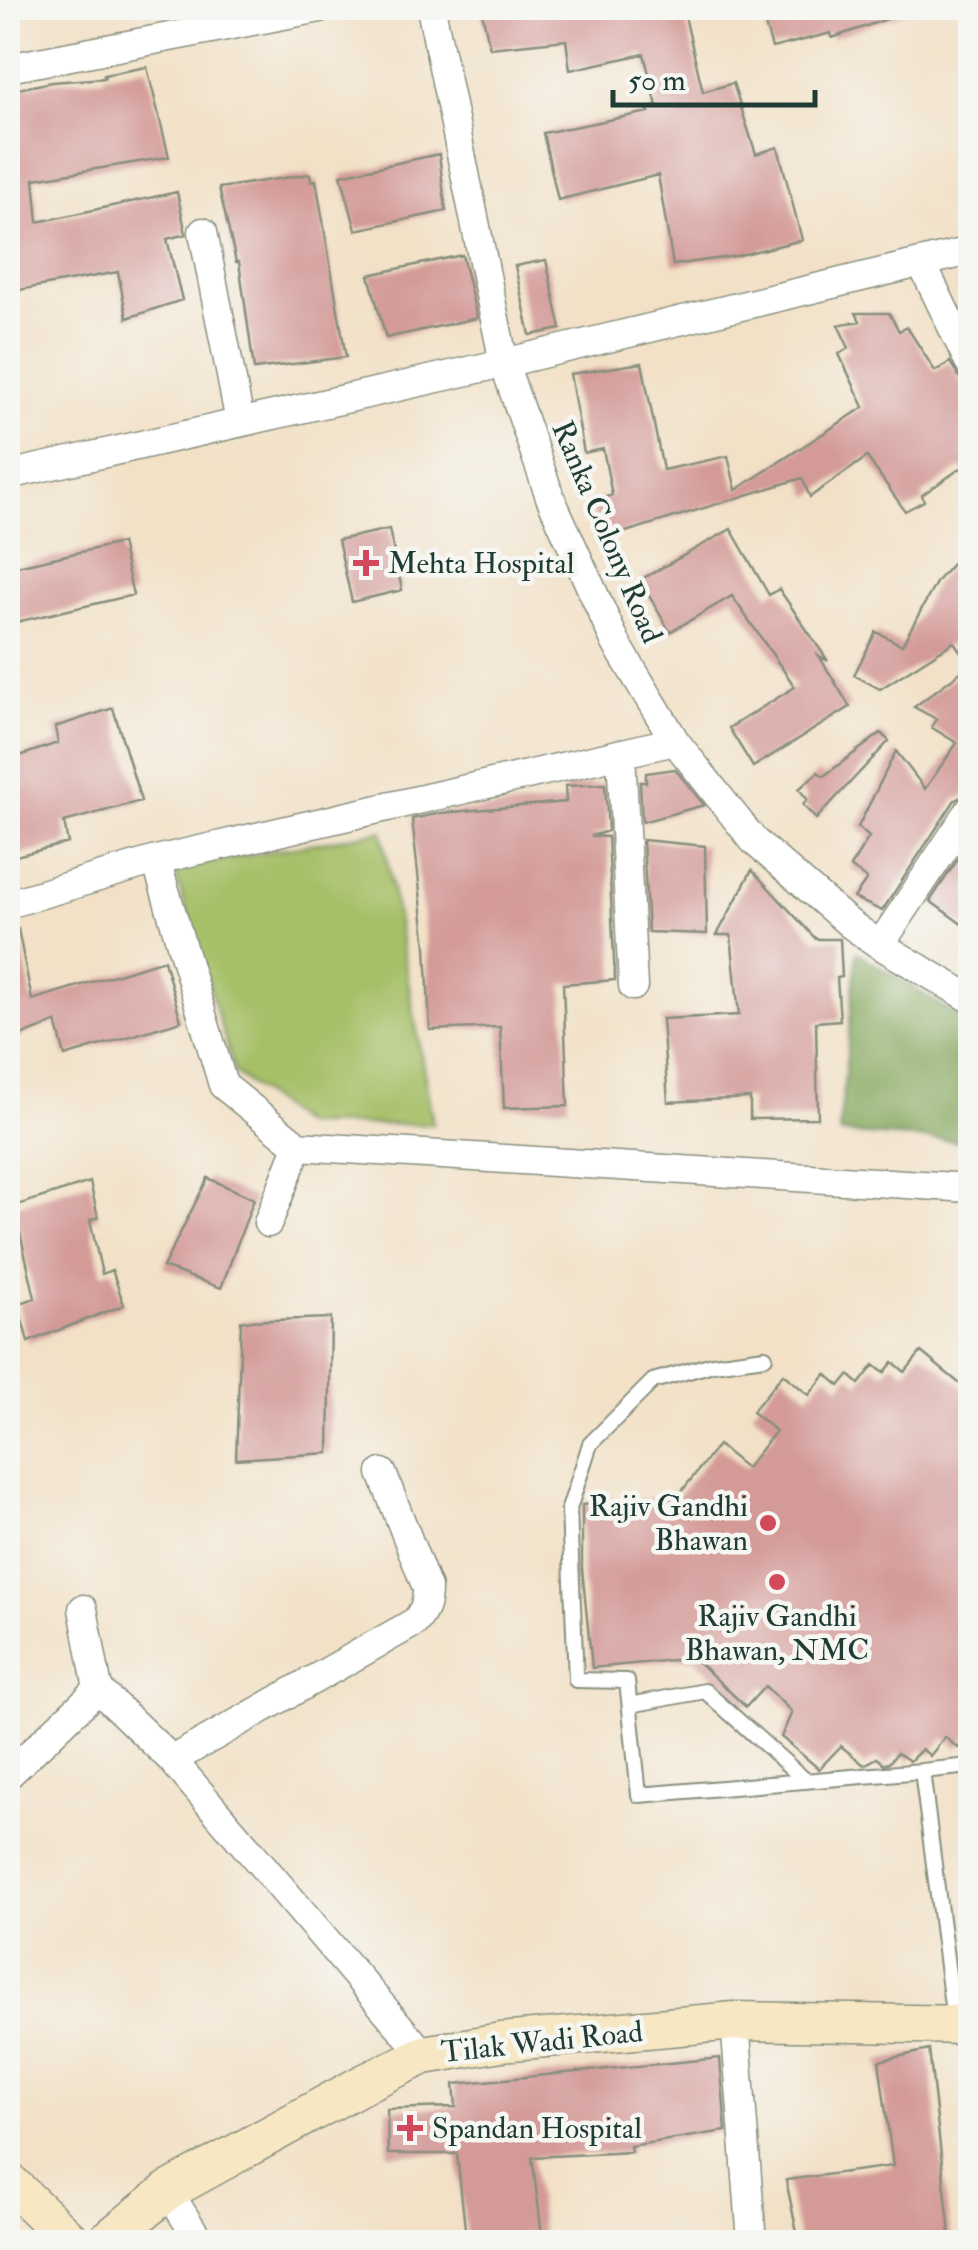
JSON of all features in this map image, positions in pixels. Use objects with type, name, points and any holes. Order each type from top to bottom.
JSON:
[{"type":"street","points":[[8,68],[320,8]]},
{"type":"street","name":"Ranka Colony Road","points":[[431,8],[504,363],[550,496],[616,643],[675,741],[754,840],[880,946],[970,998]]},
{"type":"street","points":[[203,232],[240,422]]},
{"type":"street","points":[[8,475],[504,363],[970,251]]},
{"type":"street","points":[[922,264],[970,364]]},
{"type":"street","points":[[8,904],[156,860],[675,741]]},
{"type":"street","points":[[621,753],[632,986]]},
{"type":"street","points":[[880,946],[970,810]]},
{"type":"street","points":[[156,860],[222,1085],[298,1146],[970,1188]]},
{"type":"street","points":[[268,1223],[298,1146]]},
{"type":"street","points":[[172,1760],[415,1622],[423,1613],[427,1588],[382,1473]]},
{"type":"street","points":[[84,1610],[98,1689],[172,1760],[424,2055]]},
{"type":"street","points":[[8,1775],[98,1689]]},
{"type":"street","points":[[734,2022],[747,2241]]},
{"type":"street","name":"Tilak Wadi Road","points":[[105,2242],[168,2191],[424,2055],[501,2042],[734,2022],[963,2026]]},
{"type":"street","points":[[8,2180],[72,2242]]},
{"type":"street","points":[[168,2191],[200,2242]]},
{"type":"lane","points":[[765,1357],[713,1364],[653,1381],[590,1444],[569,1508],[576,1680],[627,1681],[640,1794],[970,1766]]},
{"type":"lane","points":[[630,1704],[706,1691],[806,1780]]},
{"type":"lane","points":[[922,1771],[963,2026]]},
{"type":"green space","points":[[382,831],[433,1124],[303,1125],[235,1073],[174,869]]},
{"type":"green space","points":[[857,952],[970,1024],[970,1142],[839,1133]]},
{"type":"building","points":[[481,8],[683,8],[703,92],[733,83],[756,154],[778,147],[802,240],[736,256],[673,265],[658,175],[558,200],[543,133],[649,112],[647,109],[657,106],[644,54],[570,70],[566,40],[490,48]]},
{"type":"building","points":[[760,8],[910,11],[832,38],[831,33],[772,48]]},
{"type":"building","points":[[147,67],[169,157],[34,179],[38,222],[177,192],[186,234],[167,239],[182,300],[127,318],[118,272],[8,292],[8,91],[52,82],[105,78],[104,75]]},
{"type":"building","points":[[439,154],[446,211],[356,230],[341,175]]},
{"type":"building","points":[[310,174],[311,181],[316,180],[346,357],[254,369],[239,262],[219,188]]},
{"type":"building","points":[[462,255],[477,318],[386,338],[369,275]]},
{"type":"building","points":[[546,260],[561,329],[530,335],[515,266]]},
{"type":"building","points":[[856,313],[889,313],[899,331],[907,327],[935,371],[950,362],[970,394],[970,473],[961,468],[922,495],[924,501],[905,511],[867,457],[810,497],[802,478],[603,539],[590,503],[612,495],[603,449],[584,453],[570,374],[642,363],[663,470],[728,456],[736,490],[864,407],[839,354],[849,348],[838,325],[860,321]]},
{"type":"building","points":[[389,529],[402,590],[352,602],[338,540]]},
{"type":"building","points":[[731,529],[769,595],[779,589],[828,661],[819,656],[850,707],[753,767],[729,728],[795,687],[732,596],[670,632],[640,580]]},
{"type":"building","points":[[121,543],[133,595],[8,624],[8,568]]},
{"type":"building","points":[[970,544],[970,665],[954,642],[880,689],[854,675],[876,632],[902,645],[937,581]]},
{"type":"building","points":[[970,665],[970,793],[955,800],[882,911],[854,898],[867,879],[850,867],[869,837],[858,827],[896,751],[925,789],[957,743],[931,727],[936,719],[914,707]]},
{"type":"building","points":[[113,708],[141,801],[64,822],[68,843],[8,858],[8,760],[58,743],[55,727]]},
{"type":"building","points":[[881,733],[889,741],[816,819],[803,805],[807,799],[799,789],[818,772],[824,776]]},
{"type":"building","points":[[675,769],[704,805],[642,822],[640,782],[646,782],[646,773]]},
{"type":"building","points":[[605,784],[608,831],[591,836],[608,837],[615,980],[563,984],[568,1106],[504,1108],[500,1027],[430,1030],[426,947],[412,819],[566,802],[565,786]]},
{"type":"building","points":[[643,840],[705,846],[707,934],[648,932]]},
{"type":"building","points":[[970,841],[970,930],[930,901]]},
{"type":"building","points":[[752,870],[816,939],[840,939],[840,1020],[816,1022],[818,1118],[750,1119],[750,1098],[668,1102],[662,1019],[739,1015],[731,935],[717,935]]},
{"type":"building","points":[[18,929],[32,1000],[164,960],[181,1021],[65,1056],[56,1022],[8,1041],[8,930]]},
{"type":"building","points":[[208,1178],[254,1199],[221,1288],[163,1267]]},
{"type":"building","points":[[90,1182],[98,1217],[90,1220],[102,1274],[112,1270],[124,1305],[28,1342],[18,1304],[35,1298],[14,1206]]},
{"type":"building","points":[[331,1318],[329,1453],[236,1459],[241,1321]]},
{"type":"building","name":"Rajiv Gandhi Bhawan, NMC","points":[[921,1352],[970,1392],[970,1734],[958,1748],[945,1737],[930,1756],[922,1749],[910,1761],[897,1753],[889,1763],[877,1758],[864,1765],[841,1746],[819,1769],[781,1737],[792,1712],[765,1686],[746,1707],[694,1658],[592,1668],[582,1568],[582,1505],[678,1496],[718,1445],[746,1468],[776,1431],[752,1412],[783,1374],[809,1395],[826,1374],[840,1386],[849,1375],[859,1384],[874,1365],[884,1373],[893,1362],[905,1372]]},
{"type":"building","points":[[929,2050],[951,2242],[799,2242],[786,2180],[893,2166],[879,2061]]},
{"type":"building","points":[[720,2058],[726,2131],[630,2146],[631,2152],[532,2157],[542,2235],[466,2238],[457,2154],[388,2154],[387,2109],[456,2107],[454,2084]]},
{"type":"place","name":"Mehta Hospital","points":[[366,563]]},
{"type":"place","name":"Rajiv Gandhi Bhawan","points":[[768,1523]]},
{"type":"place","name":"Rajiv Gandhi Bhawan, NMC","points":[[777,1582]]},
{"type":"place","name":"Spandan Hospital","points":[[410,2128]]}]
